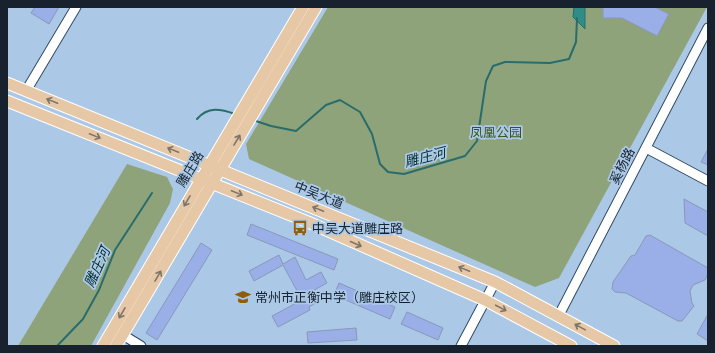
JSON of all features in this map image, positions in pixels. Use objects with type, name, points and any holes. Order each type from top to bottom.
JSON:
[{"type":"main road","name":"雕庄路","points":[[103,346],[200,178],[303,7]]},
{"type":"main road","name":"雕庄路","points":[[116,346],[316,7]]},
{"type":"main road","name":"中吴大道","points":[[7,83],[495,282],[559,315],[614,346]]},
{"type":"main road","points":[[7,101],[308,222],[485,300],[571,346]]},
{"type":"street","points":[[26,91],[76,7]]},
{"type":"street","name":"奚杨路","points":[[559,315],[708,28]]},
{"type":"street","points":[[646,148],[708,180]]},
{"type":"street","points":[[461,346],[495,282]]},
{"type":"street","points":[[123,335],[141,346]]},
{"type":"green space","name":"凤凰公园","points":[[328,7],[707,7],[559,278],[535,287],[249,159],[246,144]]},
{"type":"green space","points":[[127,164],[167,177],[173,189],[170,203],[91,346],[18,346]]},
{"type":"shaded area","points":[[574,7],[585,7],[585,29],[573,17]]},
{"type":"building","points":[[35,7],[59,7],[49,24],[31,13]]},
{"type":"building","points":[[603,7],[655,7],[669,14],[657,36],[622,18],[603,18]]},
{"type":"building","points":[[708,149],[708,165],[701,162]]},
{"type":"building","points":[[684,199],[708,212],[708,236],[685,223]]},
{"type":"building","points":[[251,224],[338,259],[334,270],[247,235]]},
{"type":"building","points":[[650,235],[708,268],[708,274],[705,280],[693,285],[690,291],[694,306],[682,321],[678,321],[626,293],[615,292],[612,289],[613,282],[631,256],[635,255],[646,236]]},
{"type":"building","points":[[201,243],[212,250],[157,340],[146,333]]},
{"type":"building","points":[[279,255],[283,264],[295,257],[306,280],[321,272],[327,283],[309,293],[314,304],[309,307],[310,310],[278,327],[272,316],[302,300],[283,265],[254,281],[249,271]]},
{"type":"building","points":[[339,283],[395,307],[390,319],[334,295]]},
{"type":"building","points":[[407,312],[443,328],[438,340],[401,324]]},
{"type":"building","points":[[708,314],[708,341],[697,334]]},
{"type":"building","points":[[356,328],[357,340],[308,343],[307,332]]},
{"type":"waterway","name":"雕庄河","points":[[253,120],[271,126],[296,131],[326,105],[340,100],[360,112],[372,134],[380,164],[388,172],[404,174],[465,156],[477,141],[486,81],[493,66],[505,62],[550,63],[569,59],[576,42],[577,18]]},
{"type":"waterway","name":"雕庄河","points":[[197,119],[210,110],[220,110],[235,114]]},
{"type":"waterway","name":"雕庄河","points":[[57,346],[83,319],[99,290],[115,250],[152,193]]},
{"type":"place","name":"中吴大道雕庄路","points":[[300,228]]},
{"type":"place","name":"常州市正衡中学（雕庄校区）","points":[[243,297]]}]
